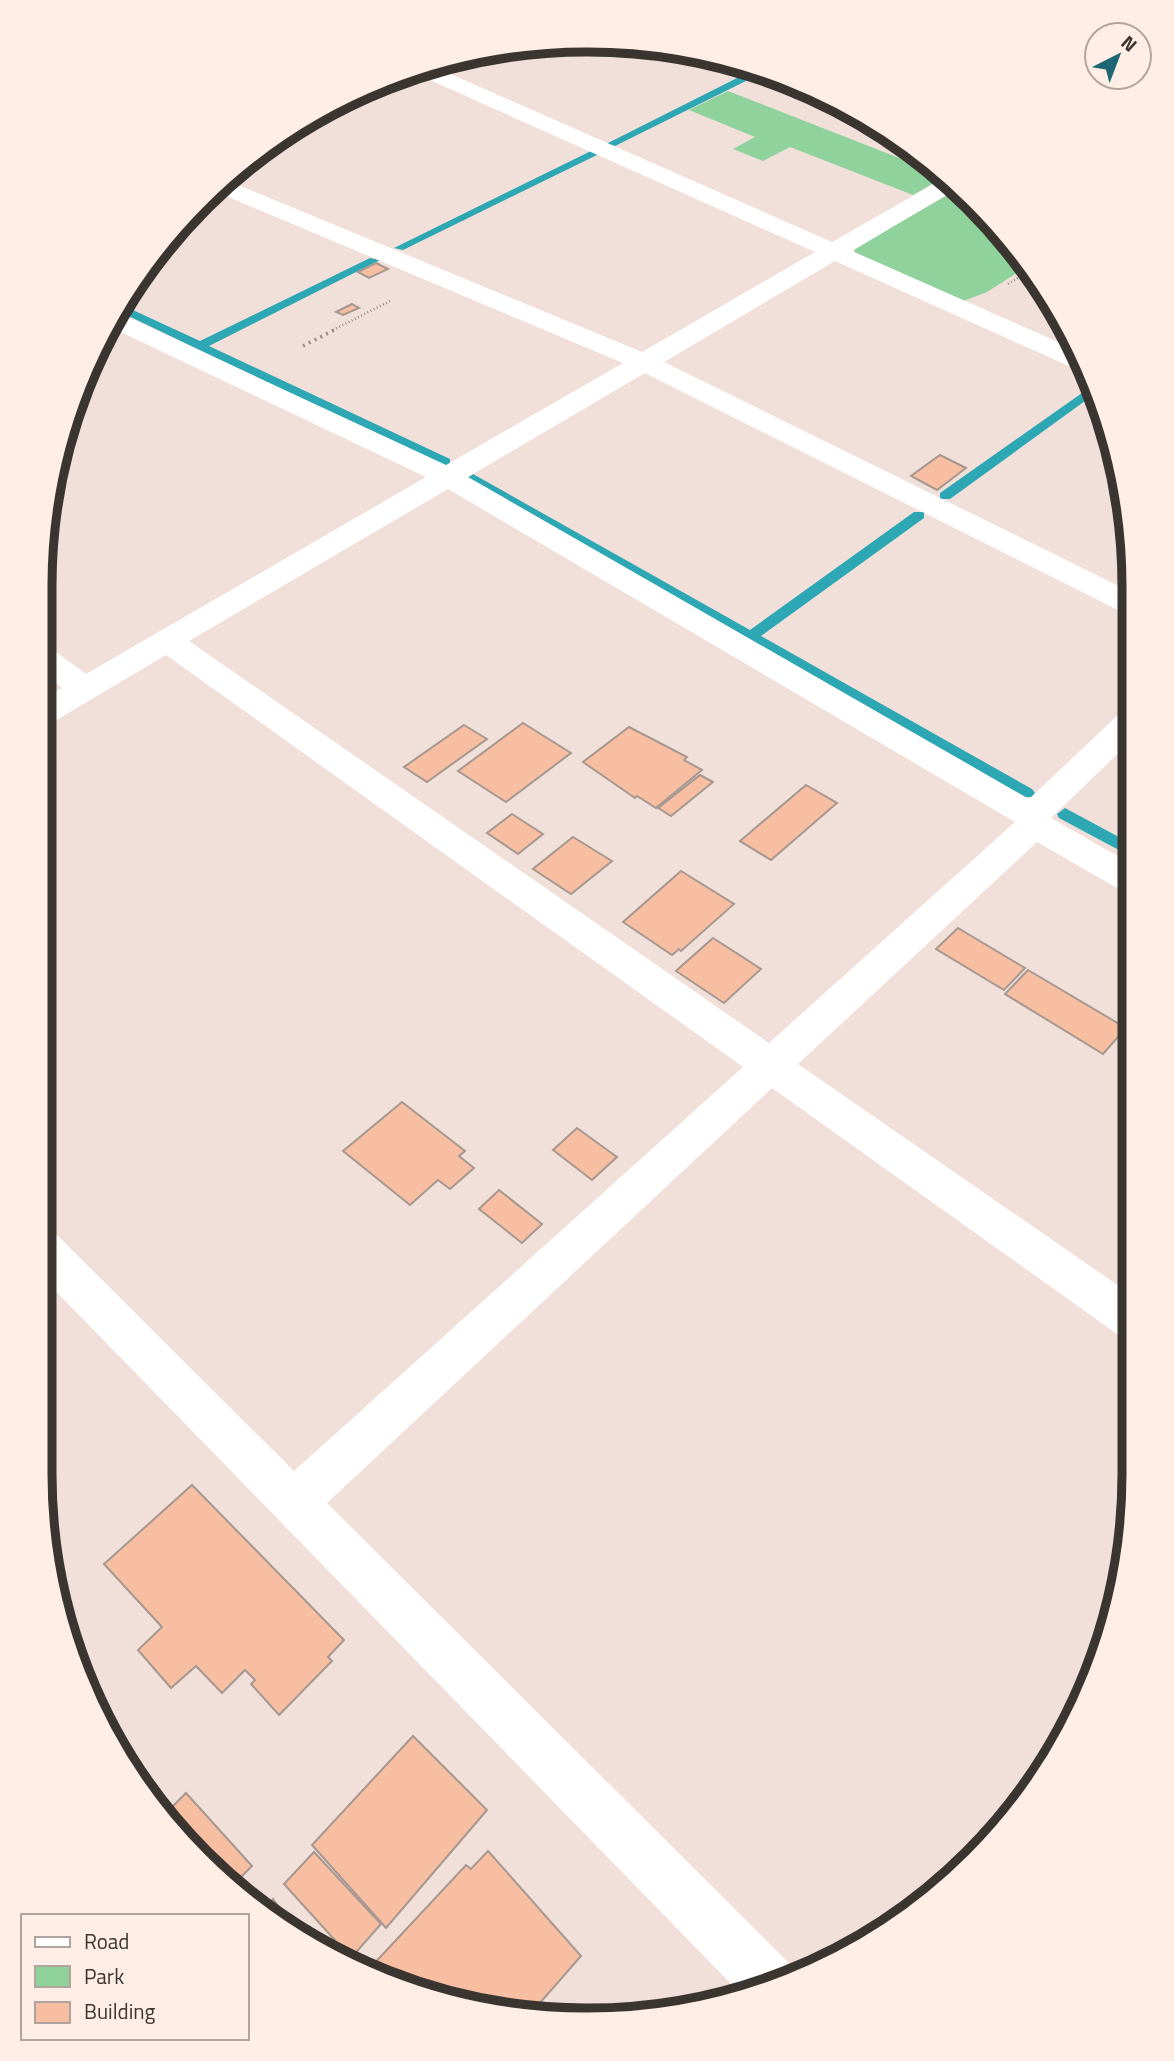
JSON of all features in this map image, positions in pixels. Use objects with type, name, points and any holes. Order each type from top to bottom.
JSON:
[{"type":"street","points":[[436,75],[1068,356]]},
{"type":"street","points":[[52,708],[942,188]]},
{"type":"street","points":[[230,189],[644,362],[1122,600]]},
{"type":"street","points":[[122,323],[448,477],[1122,874]]},
{"type":"street","points":[[168,641],[1122,1313]]},
{"type":"street","points":[[52,664],[85,689]]},
{"type":"street","points":[[294,1502],[771,1066],[1033,820],[1122,731]]},
{"type":"street","points":[[52,1258],[764,1978]]},
{"type":"path","points":[[303,346],[439,277]]},
{"type":"green space","points":[[728,91],[912,163],[935,182],[913,195],[790,147],[763,161],[733,149],[755,137],[689,110]]},
{"type":"green space","points":[[949,194],[989,235],[1018,272],[987,292],[961,302],[857,258],[854,249]]},
{"type":"building","points":[[376,263],[388,269],[369,278],[358,272]]},
{"type":"building","points":[[352,304],[359,308],[343,315],[336,312]]},
{"type":"building","points":[[940,455],[966,468],[937,490],[911,476]]},
{"type":"building","points":[[523,723],[571,753],[506,802],[458,771]]},
{"type":"building","points":[[464,725],[487,739],[427,782],[404,767]]},
{"type":"building","points":[[629,727],[687,757],[684,760],[702,770],[656,808],[637,796],[635,798],[583,762]]},
{"type":"building","points":[[700,775],[713,782],[671,816],[658,808]]},
{"type":"building","points":[[806,785],[837,803],[771,860],[740,841]]},
{"type":"building","points":[[512,814],[543,834],[518,854],[487,833]]},
{"type":"building","points":[[573,837],[612,861],[571,894],[533,869]]},
{"type":"building","points":[[681,871],[734,904],[681,951],[679,949],[672,955],[623,922]]},
{"type":"building","points":[[958,928],[1025,968],[1004,990],[936,949]]},
{"type":"building","points":[[713,938],[761,969],[724,1003],[676,971]]},
{"type":"building","points":[[1028,970],[1122,1026],[1122,1033],[1103,1054],[1005,994]]},
{"type":"building","points":[[402,1102],[465,1151],[459,1156],[474,1168],[450,1189],[438,1180],[410,1205],[343,1151]]},
{"type":"building","points":[[577,1128],[617,1157],[592,1180],[553,1150]]},
{"type":"building","points":[[499,1190],[542,1224],[522,1243],[479,1209]]},
{"type":"building","points":[[192,1485],[344,1640],[328,1657],[332,1661],[279,1715],[251,1684],[255,1680],[245,1670],[222,1693],[196,1666],[171,1688],[138,1650],[162,1627],[104,1564]]},
{"type":"building","points":[[413,1736],[487,1810],[386,1928],[312,1845]]},
{"type":"building","points":[[186,1793],[252,1866],[239,1879],[209,1852],[171,1808]]},
{"type":"building","points":[[982,1829],[984,1831],[966,1851]]},
{"type":"building","points":[[488,1851],[581,1956],[538,2006],[449,1990],[374,1964],[466,1865],[471,1869]]},
{"type":"building","points":[[314,1852],[381,1924],[354,1954],[343,1949],[284,1884]]},
{"type":"building","points":[[273,1899],[284,1913],[269,1903]]},
{"type":"waterway","points":[[611,144],[746,77]]},
{"type":"waterway","points":[[399,248],[593,153]]},
{"type":"waterway","points":[[200,346],[374,260]]},
{"type":"waterway","points":[[129,312],[200,346]]},
{"type":"waterway","points":[[200,346],[445,462]]},
{"type":"waterway","points":[[945,496],[1086,395]]},
{"type":"waterway","points":[[473,478],[1027,793]]},
{"type":"waterway","points":[[751,636],[919,515]]},
{"type":"waterway","points":[[1065,814],[1122,846]]}]
